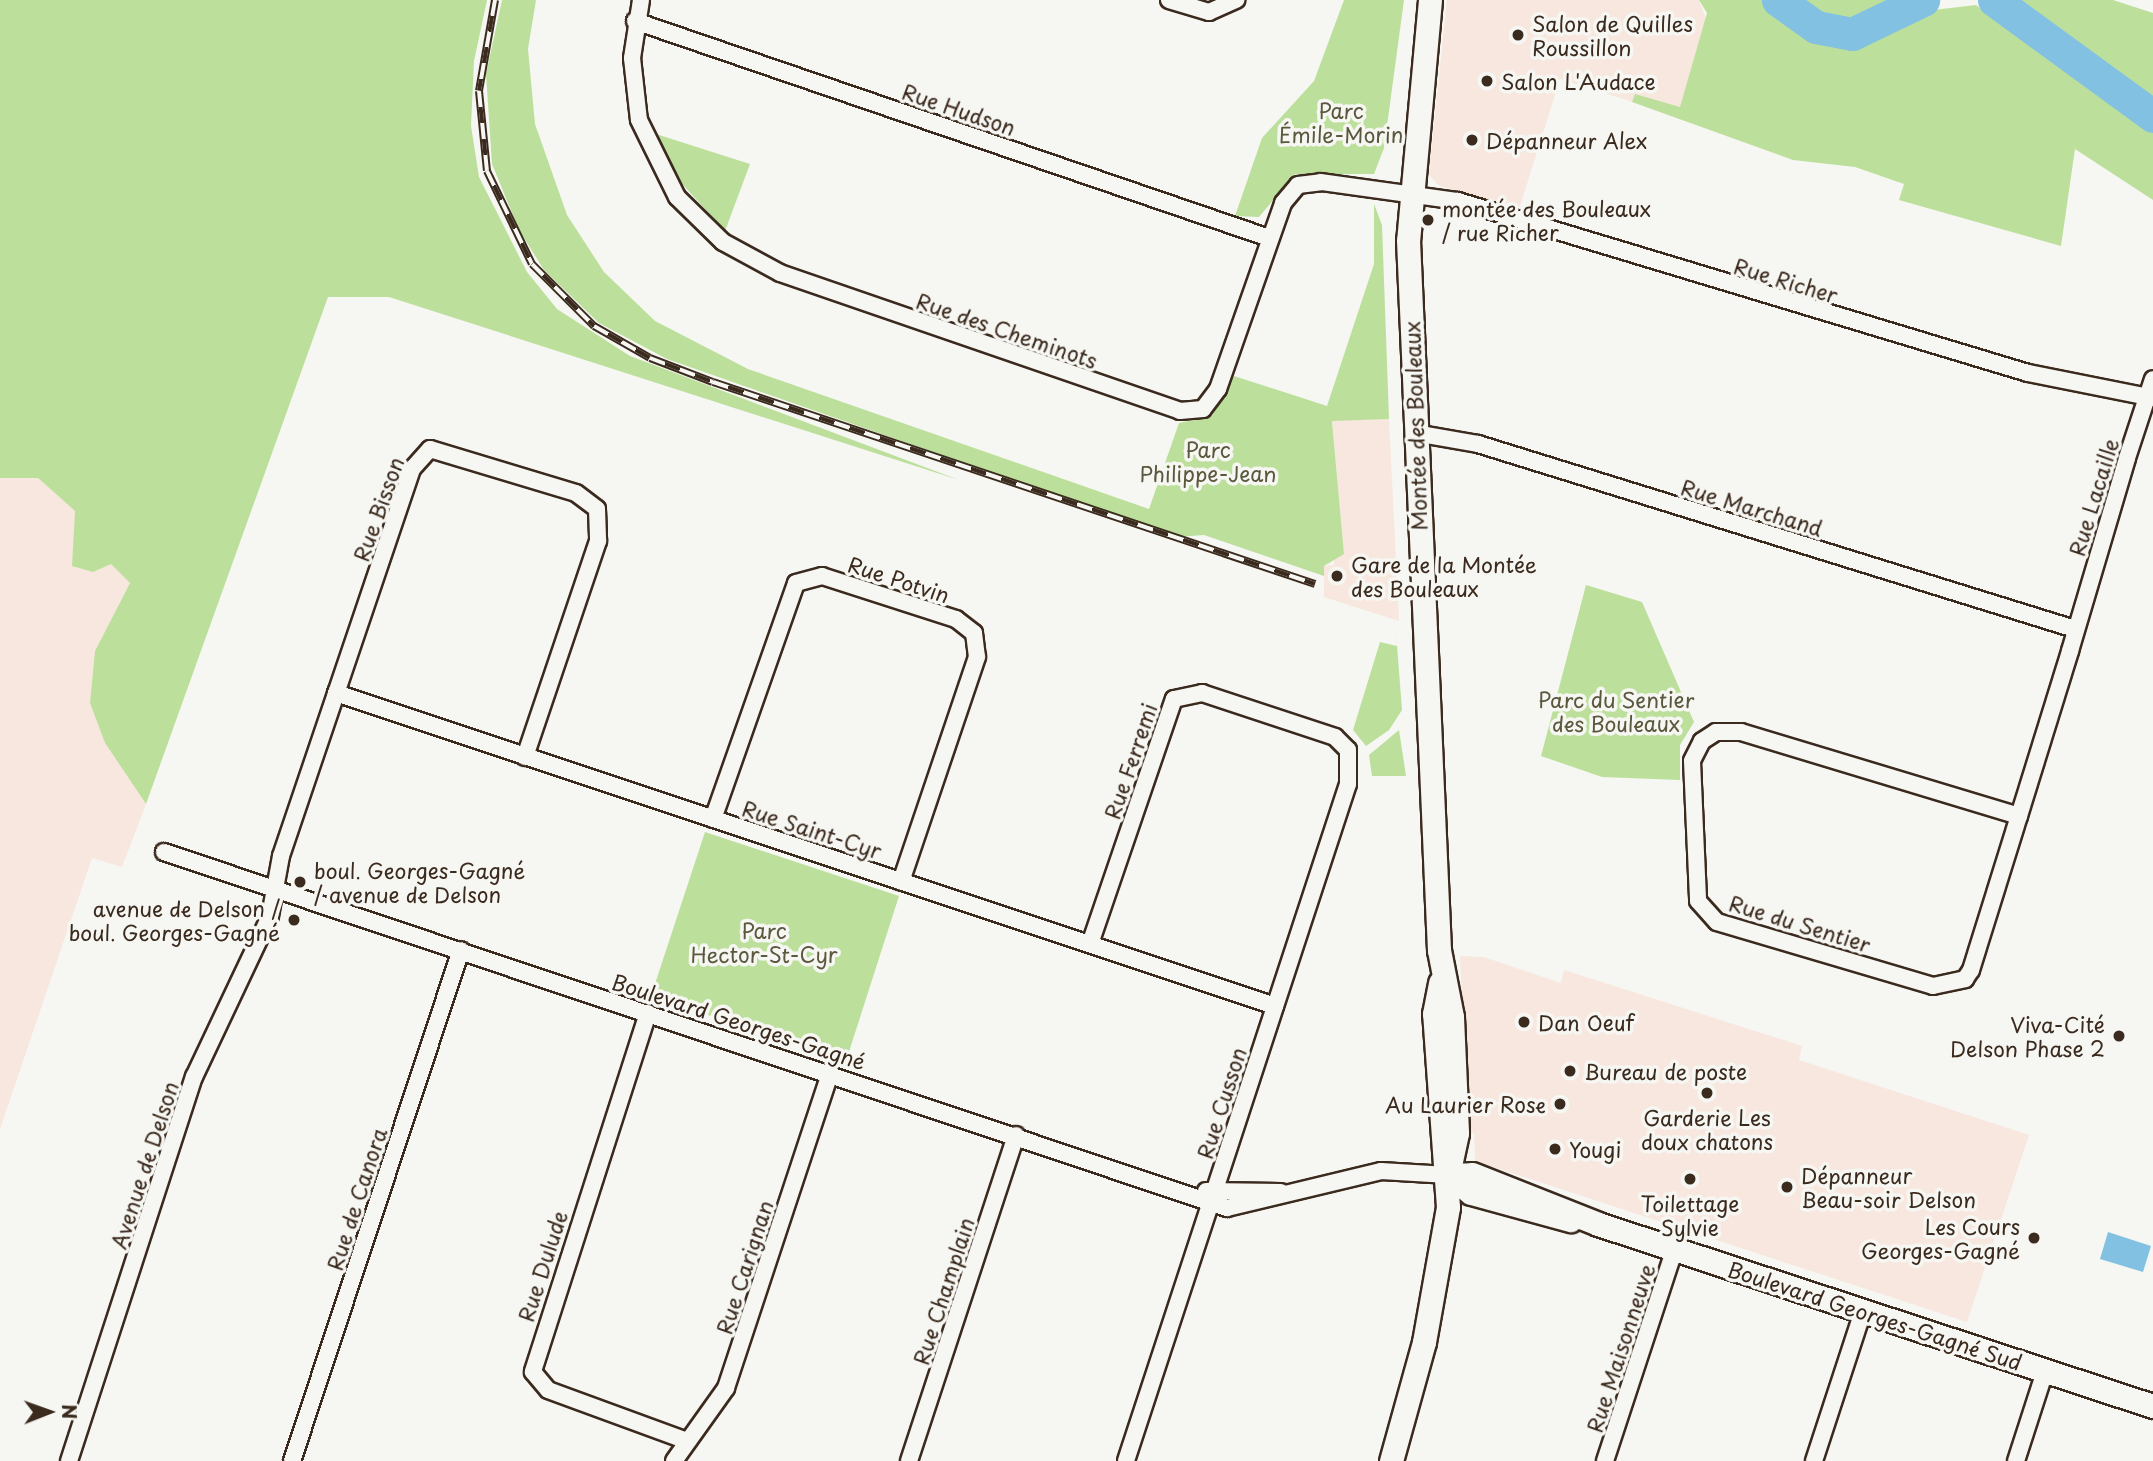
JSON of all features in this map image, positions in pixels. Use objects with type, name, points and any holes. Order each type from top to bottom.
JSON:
[{"type":"street","name":"Rue des Cheminots","points":[[641,0],[635,22],[634,98],[647,142],[677,197],[723,242],[780,273],[1167,407],[1192,411],[1211,402],[1283,203],[1298,186],[1409,190]]},
{"type":"street","points":[[1170,0],[1209,12],[1236,0]]},
{"type":"street","name":"Montée des Bouleaux","points":[[1391,1461],[1429,1313],[1448,1175],[1457,1133],[1452,1017],[1441,980],[1415,433],[1409,190],[1430,0]]},
{"type":"street","name":"Rue Hudson","points":[[635,22],[1269,238]]},
{"type":"street","name":"Rue Richer","points":[[1409,190],[2028,373],[2150,397]]},
{"type":"street","name":"Rue Lacaille","points":[[2076,629],[2150,397],[2153,379]]},
{"type":"street","name":"Rue Marchand","points":[[1415,433],[1478,444],[2076,629]]},
{"type":"street","name":"Rue Bisson","points":[[275,889],[336,693],[423,452],[447,450],[576,493],[594,503],[600,530],[525,757]]},
{"type":"street","name":"Rue Potvin","points":[[713,819],[796,583],[822,576],[956,620],[974,632],[977,657],[901,881]]},
{"type":"street","name":"Rue du Sentier","points":[[2019,816],[1741,732],[1716,732],[1702,741],[1692,761],[1698,901],[1717,922],[1933,986],[1956,985],[1971,970],[2019,816],[2076,629]]},
{"type":"street","name":"Rue Saint-Cyr","points":[[336,693],[1275,1006]]},
{"type":"street","name":"Rue Ferremi","points":[[1090,944],[1174,699],[1202,693],[1327,734],[1352,757]]},
{"type":"street","name":"Rue Cusson","points":[[1126,1461],[1275,1006],[1352,757]]},
{"type":"street","name":"Boulevard Georges-Gagné","points":[[164,852],[1190,1193],[1213,1196],[1238,1209],[1284,1193],[1381,1171],[1448,1175]]},
{"type":"street","name":"Avenue de Delson","points":[[69,1461],[194,1077],[270,916],[275,889]]},
{"type":"street","name":"Rue de Canora","points":[[292,1461],[461,950]]},
{"type":"street","name":"Rue Dulude","points":[[648,1013],[533,1371],[548,1390],[685,1440]]},
{"type":"street","name":"Rue Carignan","points":[[674,1461],[685,1440],[726,1388],[830,1073]]},
{"type":"street","name":"Rue Champlain","points":[[909,1461],[1016,1135]]},
{"type":"street","name":"Boulevard Georges-Gagné Sud","points":[[1448,1175],[1472,1174],[1598,1224],[2153,1406]]},
{"type":"street","name":"Rue Maisonneuve","points":[[1605,1461],[1675,1248]]},
{"type":"street","points":[[1814,1461],[1863,1311]]},
{"type":"street","points":[[2016,1461],[2045,1371]]},
{"type":"shaded area","points":[[1447,0],[1699,0],[1714,40],[1711,68],[1674,115],[1560,79],[1520,206],[1509,208],[1438,185],[1429,174]]},
{"type":"shaded area","points":[[1389,419],[1399,621],[1324,597],[1324,566],[1334,565],[1334,555],[1344,554],[1332,420]]},
{"type":"shaded area","points":[[0,478],[38,478],[75,511],[130,583],[95,651],[105,743],[146,804],[122,867],[92,858],[0,1129]]},
{"type":"shaded area","points":[[1460,956],[1484,957],[1561,983],[1564,970],[1802,1046],[1799,1060],[2029,1135],[1967,1322],[1475,1161],[1474,1133],[1468,1131]]},
{"type":"green space","points":[[0,0],[487,0],[474,61],[471,126],[479,177],[527,272],[557,309],[630,356],[959,480],[389,297],[328,297],[146,804],[105,743],[90,703],[95,651],[130,583],[111,564],[93,572],[72,566],[75,511],[38,478],[0,478]]},
{"type":"green space","name":"Parc Philippe-Jean","points":[[502,0],[536,0],[528,49],[535,124],[567,215],[604,272],[655,321],[748,369],[1149,509],[1179,423],[1212,416],[1234,376],[1327,406],[1374,264],[1374,204],[1382,225],[1389,419],[1332,421],[1344,554],[1324,566],[1324,576],[1204,535],[1176,537],[667,359],[599,323],[544,270],[519,230],[492,164],[486,74]]},
{"type":"green space","name":"Parc Émile-Morin","points":[[1344,0],[1404,0],[1384,148],[1374,174],[1295,174],[1259,217],[1235,216],[1262,138],[1314,81]]},
{"type":"green space","points":[[1699,0],[1772,0],[1779,14],[1805,31],[1850,46],[1933,10],[1976,5],[2015,35],[2058,53],[2092,87],[2153,124],[2153,200],[2075,149],[2061,246],[1899,200],[1904,184],[1855,167],[1793,160],[1632,102],[1635,94],[1680,107],[1707,13]]},
{"type":"green space","points":[[1792,0],[1902,0],[1851,24],[1830,24]]},
{"type":"green space","points":[[2016,0],[2113,0],[2153,13],[2153,104]]},
{"type":"green space","points":[[656,134],[750,164],[725,231],[675,176]]},
{"type":"green space","name":"Parc du Sentier des Bouleaux","points":[[1586,585],[1642,602],[1694,722],[1680,745],[1680,780],[1602,777],[1541,756]]},
{"type":"green space","points":[[1395,619],[1402,710],[1389,730],[1366,746],[1353,730],[1380,642],[1397,646]]},
{"type":"green space","points":[[1399,730],[1406,776],[1372,776],[1369,755]]},
{"type":"green space","name":"Parc Hector-St-Cyr","points":[[705,832],[899,896],[846,1061],[651,996]]},
{"type":"water","points":[[2108,1232],[2151,1246],[2143,1272],[2100,1259]]},
{"type":"waterway","points":[[1778,0],[1816,27],[1852,34],[1923,0]]},
{"type":"waterway","points":[[1994,0],[2153,116]]},
{"type":"railway","points":[[495,0],[479,91],[487,171],[532,264],[594,326],[650,358],[713,382],[1315,584]]},
{"type":"place","name":"Salon de Quilles Roussillon","points":[[1518,35]]},
{"type":"place","name":"Salon L'Audace","points":[[1487,81]]},
{"type":"place","name":"Dépanneur Alex","points":[[1472,140]]},
{"type":"place","name":"montée des Bouleaux / rue Richer","points":[[1428,220]]},
{"type":"place","name":"Gare de la Montée des Bouleaux","points":[[1337,576]]},
{"type":"place","name":"boul. Georges-Gagné / avenue de Delson","points":[[300,882]]},
{"type":"place","name":"avenue de Delson / boul. Georges-Gagné","points":[[294,920]]},
{"type":"place","name":"Dan Oeuf","points":[[1524,1022]]},
{"type":"place","name":"Viva-Cité Delson Phase 2","points":[[2119,1036]]},
{"type":"place","name":"Bureau de poste","points":[[1570,1071]]},
{"type":"place","name":"Garderie Les doux chatons","points":[[1707,1093]]},
{"type":"place","name":"Au Laurier Rose","points":[[1560,1104]]},
{"type":"place","name":"Yougi","points":[[1555,1149]]},
{"type":"place","name":"Toilettage Sylvie","points":[[1690,1179]]},
{"type":"place","name":"Dépanneur Beau-soir Delson","points":[[1787,1187]]},
{"type":"place","name":"Les Cours Georges-Gagné","points":[[2034,1238]]}]
